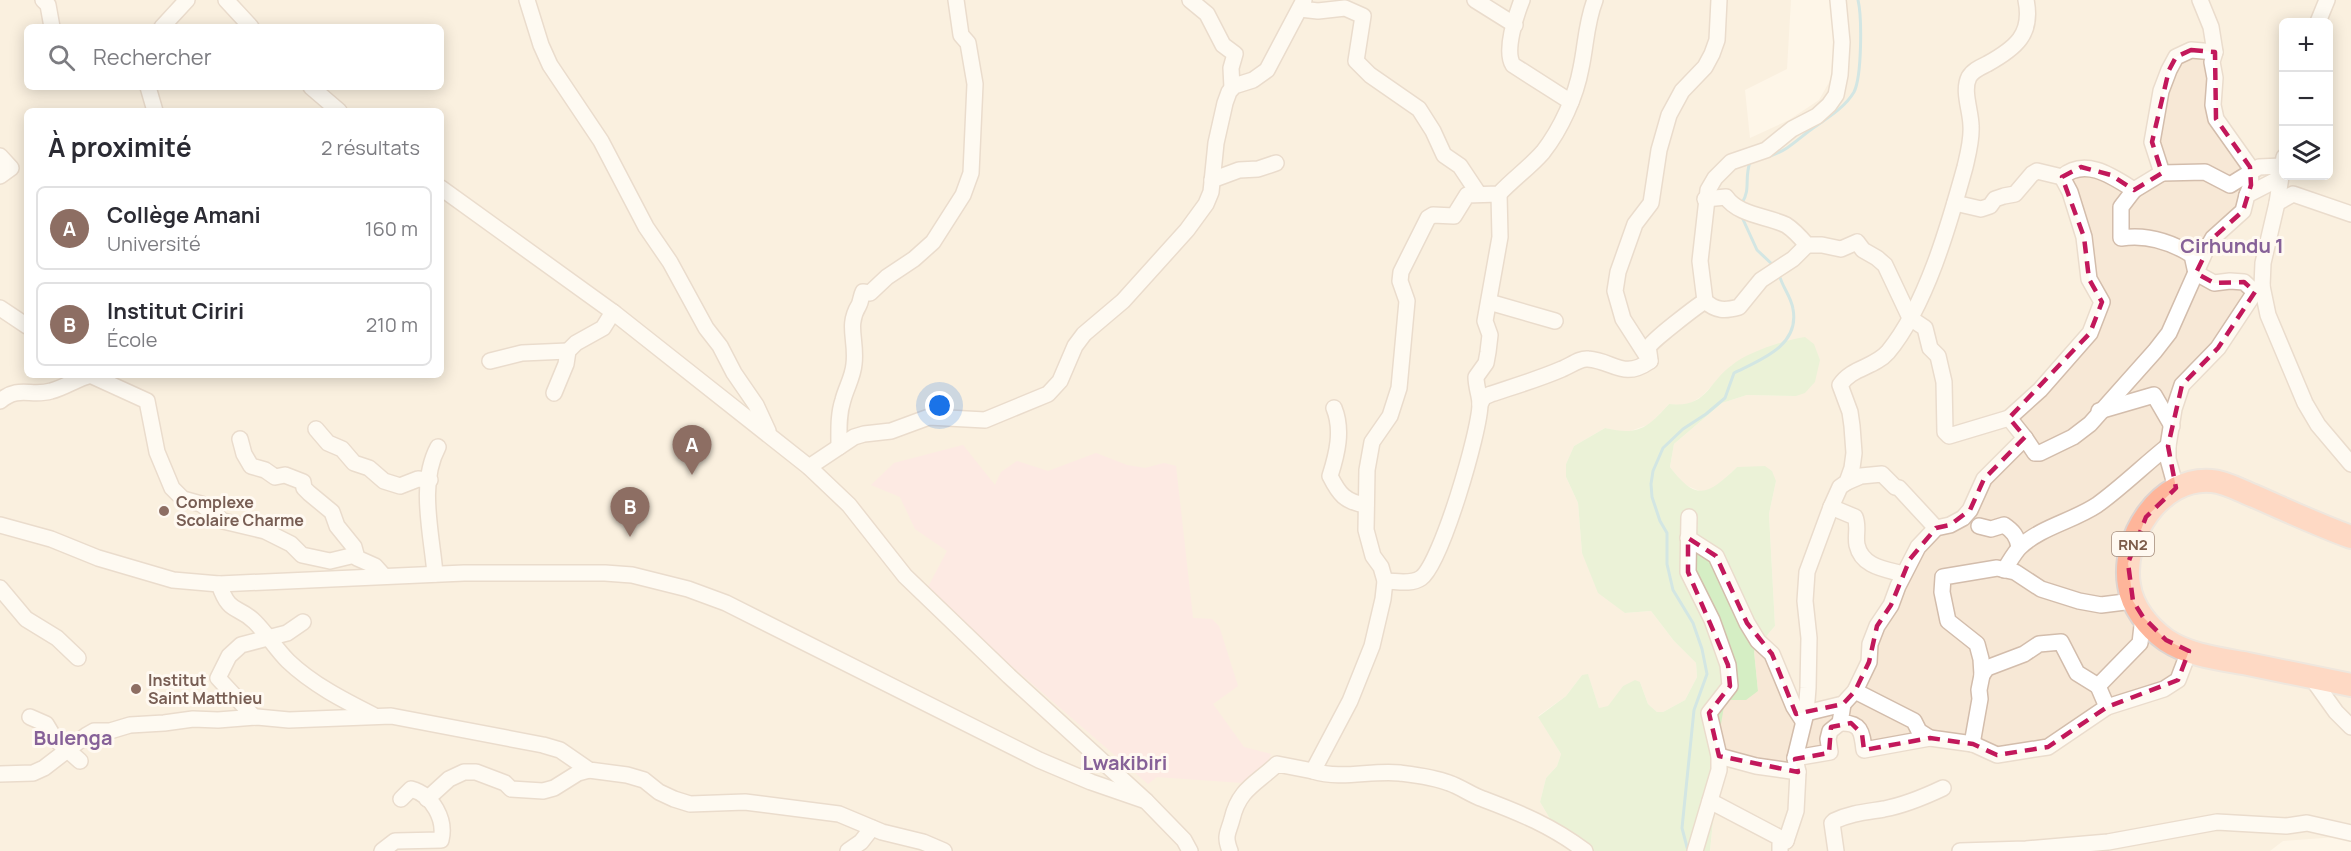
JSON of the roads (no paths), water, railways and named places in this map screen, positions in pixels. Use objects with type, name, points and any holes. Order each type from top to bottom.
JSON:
[{"type":"highway","name":"RN2","points":[[2138,609],[2128,584],[2128,564],[2135,538],[2146,517],[2161,499],[2176,488],[2192,482],[2212,481],[2235,488],[2351,537]]},
{"type":"highway","points":[[2138,609],[2166,640],[2189,651],[2351,685]]},
{"type":"street","points":[[43,0],[48,5],[51,24]]},
{"type":"street","points":[[165,24],[187,0]]},
{"type":"street","points":[[225,0],[248,24]]},
{"type":"street","points":[[527,0],[541,45],[550,65],[601,141],[642,220],[670,262],[706,328],[720,346],[734,373],[756,405],[771,436]]},
{"type":"street","points":[[839,447],[840,413],[854,365],[855,343],[851,332],[852,321],[855,310],[860,304],[861,295],[863,292],[870,293],[933,242],[963,195],[971,172],[975,84],[968,43],[961,35],[956,0]]},
{"type":"street","points":[[809,467],[864,434],[891,431],[929,417],[985,420],[1048,393],[1060,381],[1075,346],[1084,334],[1123,301],[1199,215],[1211,192],[1216,143],[1225,103],[1232,88],[1231,68],[1235,54],[1223,45],[1207,14],[1190,0]]},
{"type":"street","points":[[1475,0],[1515,25]]},
{"type":"street","points":[[1522,0],[1510,54],[1514,65],[1571,102]]},
{"type":"street","points":[[1312,771],[1345,713],[1367,659],[1379,620],[1385,580],[1369,543],[1366,530],[1367,470],[1372,442],[1390,416],[1400,388],[1407,301],[1401,281],[1401,272],[1428,218],[1433,215],[1454,216],[1467,195],[1499,194],[1543,152],[1554,137],[1571,102],[1581,68],[1588,16],[1595,0]]},
{"type":"street","points":[[1650,361],[1623,320],[1615,291],[1618,272],[1635,224],[1651,204],[1659,150],[1669,115],[1682,91],[1705,67],[1712,54],[1717,40],[1719,0]]},
{"type":"street","points":[[1807,245],[1793,259],[1761,280],[1739,307],[1721,310],[1705,301],[1700,261],[1706,220],[1706,199],[1714,178],[1731,162],[1766,150],[1792,129],[1817,116],[1836,95],[1842,42],[1838,0]]},
{"type":"street","points":[[1847,483],[1852,468],[1853,441],[1850,412],[1840,385],[1849,373],[1887,354],[1910,318],[1931,272],[1955,203],[1970,139],[1971,120],[1966,87],[1968,78],[1972,72],[1996,59],[2023,36],[2028,26],[2026,0]]},
{"type":"street","points":[[2009,418],[2036,453],[2073,437],[2090,424],[2169,333],[2213,238],[2243,211],[2251,185],[2251,173],[2242,154],[2216,119],[2213,105],[2215,78],[2212,62],[2215,52],[2211,27],[2200,0]]},
{"type":"street","points":[[2320,18],[2327,0]]},
{"type":"street","points":[[1232,88],[1253,80],[1267,70],[1302,4],[1318,11],[1346,9],[1363,16],[1356,61],[1370,75],[1419,109],[1444,155],[1460,166],[1478,193]]},
{"type":"street","points":[[2162,173],[2152,142],[2161,91],[2169,70],[2176,57],[2190,50],[2215,52]]},
{"type":"street","points":[[149,90],[154,108]]},
{"type":"street","points":[[314,90],[336,108]]},
{"type":"street","points":[[317,108],[325,99]]},
{"type":"street","points":[[0,156],[11,168],[0,176]]},
{"type":"street","points":[[1212,180],[1239,170],[1257,169],[1276,163]]},
{"type":"street","points":[[2062,177],[2071,169],[2081,167],[2110,175],[2134,189]]},
{"type":"street","points":[[2259,289],[2244,282],[2230,280],[2214,283],[2196,273],[2192,255],[2182,249],[2145,237],[2121,238],[2121,207],[2134,189],[2162,173],[2205,172],[2230,185],[2259,167],[2279,167]]},
{"type":"street","points":[[2247,195],[2279,169]]},
{"type":"street","points":[[1706,199],[1726,197],[1729,202],[1739,208],[1787,226],[1807,245],[1841,249],[1857,242],[1863,250],[1885,265],[1910,318],[1924,328],[1930,348],[1938,356],[1944,382],[1945,432],[1949,436],[2009,418],[2040,390],[2090,333],[2102,302],[2089,279],[2084,237],[2070,192],[2062,177],[2037,171],[2015,194],[1995,199],[1990,206],[1981,208],[1955,203]]},
{"type":"street","points":[[2176,488],[2168,459],[2168,446],[2174,409],[2182,385],[2218,348],[2259,289],[2280,180]]},
{"type":"street","points":[[444,190],[613,312],[809,467],[849,505],[905,576],[1009,676],[1146,801],[1184,840],[1190,851]]},
{"type":"street","points":[[1385,580],[1410,582],[1420,579],[1434,561],[1445,536],[1472,450],[1480,404],[1476,377],[1486,363],[1490,335],[1485,321],[1500,237],[1499,194]]},
{"type":"street","points":[[2277,203],[2293,194],[2351,214]]},
{"type":"street","points":[[2259,289],[2305,403],[2318,425],[2351,464]]},
{"type":"street","points":[[1650,361],[1649,347],[1654,340],[1662,337],[1680,318],[1705,301]]},
{"type":"street","points":[[1488,302],[1555,321]]},
{"type":"street","points":[[0,308],[24,324]]},
{"type":"street","points":[[554,393],[566,364],[568,351],[576,343],[603,328],[613,312]]},
{"type":"street","points":[[490,362],[536,351],[550,353],[568,351]]},
{"type":"street","points":[[1480,404],[1485,397],[1491,394],[1561,370],[1581,360],[1588,359],[1614,368],[1630,369],[1641,368],[1650,361]]},
{"type":"street","points":[[0,401],[8,394],[19,391],[50,392],[77,378]]},
{"type":"street","points":[[97,378],[147,401],[157,452],[172,488],[183,499],[201,504],[224,521],[265,531],[291,544],[302,555],[330,561],[355,555]]},
{"type":"street","points":[[2099,411],[2154,395],[2172,426]]},
{"type":"street","points":[[1334,408],[1340,421],[1336,456],[1330,476],[1337,491],[1352,503],[1366,505]]},
{"type":"street","points":[[316,429],[328,443],[342,449],[354,463],[369,468],[384,481],[400,486],[418,479],[430,480]]},
{"type":"street","points":[[1805,717],[1843,704],[1855,691],[1869,662],[1870,644],[1877,626],[1892,605],[1903,574],[1918,547],[1936,528],[1950,525],[1963,518],[1970,510],[1984,479],[2025,438]]},
{"type":"street","points":[[240,439],[244,454],[251,466],[265,470],[275,477],[285,476],[303,482],[304,488],[333,512],[338,526],[354,547],[357,558],[375,566],[384,576]]},
{"type":"street","points":[[2004,570],[2019,547],[2040,533],[2078,517],[2098,504],[2141,471],[2168,446]]},
{"type":"street","points":[[435,574],[427,504],[432,458],[438,447]]},
{"type":"street","points":[[1710,801],[1781,849],[1796,812],[1796,765],[1805,717],[1809,671],[1805,587],[1814,551],[1840,487],[1861,476],[1882,474],[1899,488],[1936,528]]},
{"type":"street","points":[[1831,507],[1855,517],[1857,547],[1870,564],[1903,574]]},
{"type":"street","points":[[1689,517],[1688,572],[1712,620],[1728,665],[1730,686],[1709,713],[1719,756],[1719,770],[1695,851]]},
{"type":"street","points":[[0,525],[51,539],[139,571],[173,580],[219,584],[435,574],[536,572],[632,575],[688,589],[726,603],[1039,760],[1091,782],[1146,801]]},
{"type":"street","points":[[1979,526],[1991,529],[2004,525],[2013,532],[2019,547]]},
{"type":"street","points":[[1688,538],[1716,556],[1752,632],[1772,654],[1794,707],[1805,717]]},
{"type":"street","points":[[1972,744],[1979,710],[1982,675],[1977,644],[1948,621],[1942,592],[1943,577],[1996,568],[2019,574],[2042,589],[2079,601],[2138,609],[2140,643],[2098,686]]},
{"type":"street","points":[[219,584],[226,602],[234,610],[255,622],[290,662],[319,685],[375,716]]},
{"type":"street","points":[[0,588],[26,619],[57,638],[78,658]]},
{"type":"street","points":[[254,717],[218,678],[229,656],[241,645],[253,640],[268,639],[287,633],[303,622]]},
{"type":"street","points":[[1982,675],[1987,668],[2024,654],[2039,644],[2061,642],[2077,673],[2098,686],[2108,708]]},
{"type":"street","points":[[1719,756],[1756,766],[1796,765],[1830,752],[1828,739],[1830,731],[1840,723],[1851,723],[1858,726],[1862,734],[1864,750],[1930,738],[1972,744],[1997,755],[2048,747],[2108,708],[2164,689],[2178,680],[2189,651]]},
{"type":"street","points":[[2311,676],[2336,712],[2351,727]]},
{"type":"street","points":[[1855,691],[1914,721],[1919,731],[1930,738]]},
{"type":"street","points":[[1840,723],[1843,704]]},
{"type":"street","points":[[0,774],[33,773],[44,768],[94,731],[110,731],[130,724],[254,717],[289,720],[375,716],[409,718],[472,733],[491,734],[543,745],[560,750],[589,770]]},
{"type":"street","points":[[30,717],[46,724],[55,739],[80,761]]},
{"type":"street","points":[[1230,851],[1227,828],[1235,807],[1246,789],[1277,765],[1338,776],[1380,772],[1400,773],[1451,783],[1536,820],[1585,851]]},
{"type":"street","points":[[427,799],[449,779],[464,772],[476,772],[505,783],[511,789],[543,791],[554,788],[578,773],[589,770],[614,772],[644,780],[674,800],[690,804],[745,802],[839,814],[872,828],[923,842],[944,851]]},
{"type":"street","points":[[1836,851],[1832,823],[1834,821],[1848,814],[1886,809],[1916,801],[1943,788]]},
{"type":"street","points":[[382,851],[395,841],[441,840],[443,833],[440,817],[427,799],[411,789],[401,799]]},
{"type":"street","points":[[1960,851],[2026,849],[2108,842],[2217,822],[2286,826],[2307,823],[2351,833]]},
{"type":"street","points":[[848,851],[861,842],[872,828]]},
{"type":"waterway","points":[[1770,156],[1786,149],[1833,114],[1854,92],[1859,73],[1858,0]]},
{"type":"waterway","points":[[1742,203],[1746,193],[1750,162]]},
{"type":"waterway","points":[[1741,215],[1757,250],[1774,266]]},
{"type":"waterway","points":[[1688,851],[1682,828],[1694,710],[1707,674],[1693,623],[1673,590],[1667,564],[1667,533],[1660,521],[1652,497],[1653,471],[1663,448],[1683,429],[1725,398],[1734,373],[1776,350],[1790,333],[1794,322],[1793,309],[1779,274]]},
{"type":"place","name":"Collège Amani","points":[[692,475]]},
{"type":"place","name":"Complexe Scolaire Charme","points":[[164,511]]},
{"type":"place","name":"Institut Ciriri","points":[[630,537]]},
{"type":"place","name":"Institut Saint Matthieu","points":[[136,689]]},
{"type":"district","name":"Cirhundu 1","points":[[2232,245]]},
{"type":"district","name":"Bulenga","points":[[73,737]]},
{"type":"district","name":"Lwakibiri","points":[[1125,762]]}]
